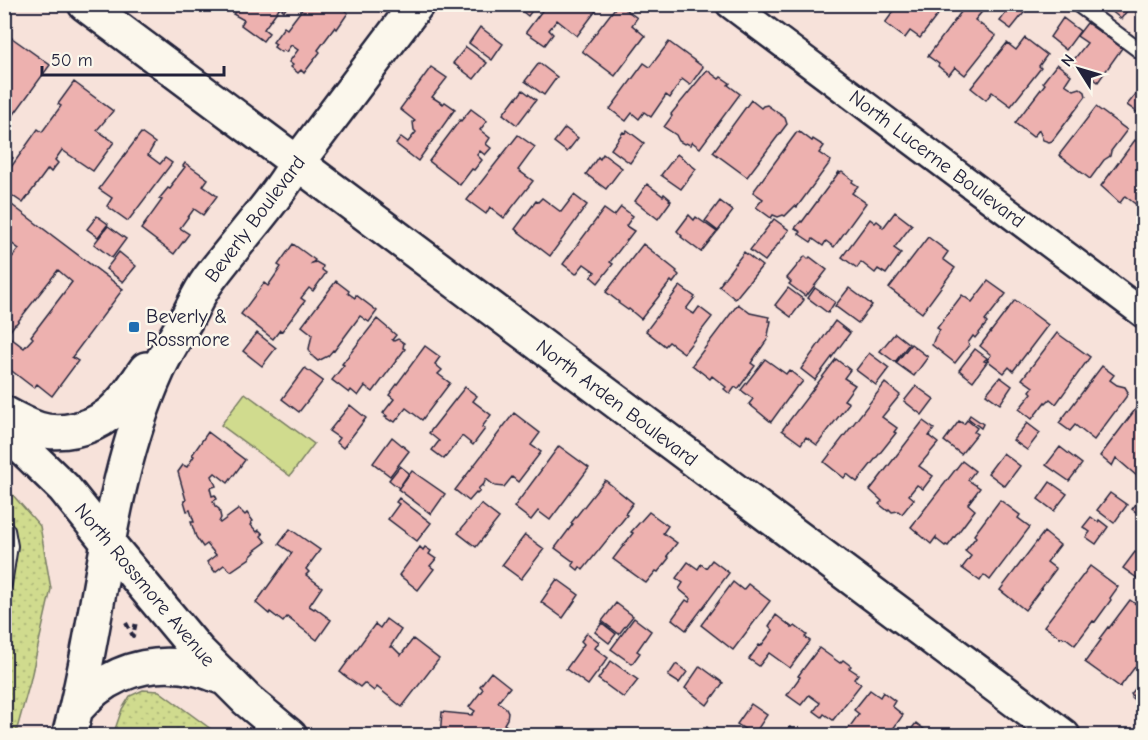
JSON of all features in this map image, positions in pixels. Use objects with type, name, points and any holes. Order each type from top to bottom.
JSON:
[{"type":"main road","name":"North Arden Boulevard","points":[[85,4],[1063,735]]},
{"type":"main road","name":"Beverly Boulevard","points":[[73,722],[119,483],[142,410],[158,369],[207,281],[286,183],[297,163],[417,4]]},
{"type":"main road","points":[[4,413],[39,429],[63,432],[87,427],[108,415],[125,398],[207,281]]},
{"type":"main road","name":"North Rossmore Avenue","points":[[4,430],[64,488],[198,651],[247,700],[290,735]]},
{"type":"main road","points":[[73,722],[95,690],[118,675],[144,666],[171,664],[198,669],[226,679]]},
{"type":"street","name":"North Lucerne Boulevard","points":[[730,4],[1143,314]]},
{"type":"lane","points":[[1077,4],[1143,54]]},
{"type":"lane","points":[[4,528],[7,530],[10,546],[4,584]]},
{"type":"path","points":[[126,623],[133,636],[136,622]]},
{"type":"green space","points":[[245,393],[314,444],[290,476],[221,425]]},
{"type":"green space","points":[[4,485],[40,526],[51,589],[15,736],[4,735]]},
{"type":"green space","points":[[143,690],[159,691],[219,735],[113,735],[122,709],[130,696]]},
{"type":"building","points":[[237,4],[289,4],[284,11],[280,7],[264,29],[269,33],[263,41],[241,25],[244,20],[233,14]]},
{"type":"building","points":[[306,4],[337,4],[348,13],[318,50],[320,52],[304,73],[301,70],[298,73],[289,62],[298,50],[291,45],[286,52],[283,50],[281,52],[274,47],[276,44],[273,42],[284,27],[287,29]]},
{"type":"building","points":[[513,4],[537,4],[528,16]]},
{"type":"building","points":[[547,4],[601,4],[577,36],[557,20],[549,30],[553,34],[545,45],[526,32]]},
{"type":"building","points":[[618,4],[637,18],[632,25],[645,36],[615,76],[582,51]]},
{"type":"building","points":[[899,4],[946,4],[920,38],[910,31],[905,38],[885,23]]},
{"type":"building","points":[[967,4],[983,4],[986,7],[975,20],[996,36],[965,75],[955,67],[949,75],[928,56]]},
{"type":"building","points":[[1007,4],[1031,4],[1011,29],[1000,21],[1010,7]]},
{"type":"building","points":[[1103,4],[1132,4],[1121,19]]},
{"type":"building","points":[[1063,18],[1080,31],[1066,50],[1050,37]]},
{"type":"building","points":[[1087,23],[1122,48],[1098,82],[1072,62],[1087,43],[1077,36]]},
{"type":"building","points":[[480,27],[503,44],[492,60],[469,43]]},
{"type":"building","points":[[12,38],[50,65],[7,124],[4,122],[4,49]]},
{"type":"building","points":[[1025,38],[1047,55],[1039,66],[1041,68],[1011,106],[992,92],[986,100],[971,88],[1007,43],[1016,50]]},
{"type":"building","points":[[669,42],[703,67],[690,85],[682,79],[670,98],[666,95],[651,117],[644,112],[639,119],[632,113],[626,121],[610,109],[644,63],[650,67]]},
{"type":"building","points":[[466,47],[487,63],[474,79],[453,63]]},
{"type":"building","points":[[539,63],[557,77],[544,95],[525,81]]},
{"type":"building","points":[[1057,64],[1071,75],[1065,84],[1074,90],[1080,88],[1086,96],[1049,142],[1043,140],[1039,130],[1033,137],[1015,123],[1045,84],[1043,82]]},
{"type":"building","points":[[431,67],[447,78],[432,97],[455,109],[418,161],[396,144],[401,137],[408,142],[416,132],[413,122],[415,121],[400,109]]},
{"type":"building","points":[[707,70],[719,79],[721,77],[730,83],[728,85],[740,94],[700,148],[692,142],[690,145],[684,144],[664,127],[672,116],[671,114]]},
{"type":"building","points":[[74,82],[113,111],[97,130],[114,142],[93,171],[62,150],[55,160],[58,163],[51,172],[48,169],[23,203],[4,190],[4,177],[38,129],[42,132],[61,106],[58,104]]},
{"type":"building","points":[[1144,84],[1144,117],[1127,105]]},
{"type":"building","points":[[523,90],[536,100],[517,125],[503,114]]},
{"type":"building","points":[[751,100],[761,108],[767,105],[785,118],[787,124],[747,177],[713,152]]},
{"type":"building","points":[[1096,107],[1127,130],[1111,151],[1110,156],[1104,160],[1090,179],[1059,155]]},
{"type":"building","points":[[471,109],[487,121],[480,130],[490,138],[486,144],[491,148],[485,155],[480,151],[477,155],[482,160],[460,185],[429,161]]},
{"type":"building","points":[[565,128],[578,138],[567,152],[554,142]]},
{"type":"building","points":[[627,130],[644,143],[630,163],[611,149]]},
{"type":"building","points":[[797,132],[824,146],[819,153],[831,161],[797,207],[795,206],[785,216],[773,215],[771,218],[756,207],[763,199],[753,192]]},
{"type":"building","points":[[141,133],[155,143],[148,155],[160,164],[165,158],[172,163],[128,221],[107,206],[112,198],[99,189]]},
{"type":"building","points":[[518,135],[535,147],[518,170],[533,181],[504,218],[490,207],[486,214],[467,200]]},
{"type":"building","points":[[1135,140],[1144,147],[1144,198],[1138,206],[1125,196],[1120,203],[1101,186]]},
{"type":"building","points":[[4,152],[13,158],[4,170]]},
{"type":"building","points":[[603,154],[622,168],[606,189],[586,174],[598,157],[600,159]]},
{"type":"building","points":[[677,154],[696,169],[681,189],[661,175]]},
{"type":"building","points":[[185,163],[208,179],[203,186],[217,196],[203,215],[194,209],[180,228],[189,234],[174,254],[141,229],[162,200],[159,199],[168,188],[170,189],[185,167],[183,166]]},
{"type":"building","points":[[839,172],[853,180],[852,182],[858,186],[852,193],[866,203],[834,247],[826,241],[823,246],[813,239],[811,242],[799,234],[801,232],[795,228]]},
{"type":"building","points":[[647,184],[671,201],[658,219],[635,201]]},
{"type":"building","points":[[574,195],[587,205],[550,256],[515,229],[536,201],[542,198],[561,212]]},
{"type":"building","points":[[4,199],[123,289],[72,357],[78,361],[52,396],[37,384],[34,388],[4,365],[4,267],[19,249],[11,243],[4,252]],"holes":[[[58,270],[72,282],[24,348],[7,335]]]},
{"type":"building","points":[[720,201],[733,211],[718,231],[705,221]]},
{"type":"building","points":[[621,207],[633,216],[626,226],[634,231],[610,262],[613,264],[598,283],[591,277],[595,272],[584,264],[576,274],[563,264],[604,209],[614,216]]},
{"type":"building","points":[[895,212],[912,225],[894,248],[901,253],[886,274],[878,269],[875,273],[861,262],[857,268],[842,257],[870,219],[875,223],[877,221],[883,228]]},
{"type":"building","points":[[689,215],[694,220],[696,217],[717,232],[701,252],[681,237],[677,231]]},
{"type":"building","points":[[97,216],[108,224],[98,237],[87,229]]},
{"type":"building","points":[[774,219],[789,230],[765,261],[750,250]]},
{"type":"building","points":[[108,226],[126,239],[112,258],[94,244]]},
{"type":"building","points":[[928,237],[948,252],[943,259],[955,268],[922,313],[889,288]]},
{"type":"building","points":[[293,244],[315,260],[312,263],[316,262],[323,266],[322,270],[326,273],[313,291],[309,288],[301,298],[305,301],[273,339],[241,314],[264,283],[268,286],[281,267],[278,265]]},
{"type":"building","points":[[643,244],[679,275],[673,283],[671,281],[641,319],[606,292]]},
{"type":"building","points":[[119,252],[136,266],[123,282],[106,269]]},
{"type":"building","points":[[744,252],[762,266],[735,299],[719,286]]},
{"type":"building","points":[[805,256],[808,259],[810,257],[827,270],[805,296],[789,284],[791,282],[787,278]]},
{"type":"building","points":[[336,281],[349,291],[348,293],[355,298],[356,295],[377,311],[369,322],[360,316],[334,351],[318,361],[309,349],[312,334],[302,326]]},
{"type":"building","points":[[988,281],[1006,294],[985,321],[987,323],[975,338],[973,336],[955,363],[932,345],[940,330],[937,328],[962,295],[972,302]]},
{"type":"building","points":[[680,286],[695,297],[686,309],[694,314],[699,307],[712,317],[684,353],[669,342],[665,346],[646,331]]},
{"type":"building","points":[[788,288],[804,300],[791,317],[775,305]]},
{"type":"building","points":[[815,288],[835,302],[828,313],[808,298]]},
{"type":"building","points":[[849,288],[872,305],[858,323],[835,306]]},
{"type":"building","points":[[1015,300],[1048,325],[1013,371],[1009,367],[1004,373],[987,360],[991,355],[980,346]]},
{"type":"building","points":[[738,304],[750,313],[769,317],[768,321],[771,321],[769,337],[751,363],[755,366],[738,389],[735,387],[730,394],[724,389],[726,387],[712,376],[710,379],[692,365]]},
{"type":"building","points":[[377,319],[396,335],[392,340],[398,339],[404,343],[403,348],[405,349],[373,392],[365,386],[358,396],[351,390],[349,393],[332,380]]},
{"type":"building","points":[[835,321],[850,333],[815,380],[801,369]]},
{"type":"building","points":[[257,333],[276,348],[262,366],[243,351]]},
{"type":"building","points":[[895,333],[909,344],[895,362],[880,351]]},
{"type":"building","points":[[1057,333],[1090,357],[1056,404],[1050,399],[1045,402],[1032,419],[1019,409],[1032,393],[1030,391],[1033,387],[1022,379]]},
{"type":"building","points":[[911,344],[928,357],[914,376],[896,363]]},
{"type":"building","points":[[425,346],[440,357],[435,364],[442,370],[438,374],[450,383],[422,420],[406,408],[395,422],[391,421],[383,413],[394,399],[389,395]]},
{"type":"building","points":[[975,349],[987,358],[984,361],[987,362],[973,381],[959,370]]},
{"type":"building","points":[[869,353],[889,368],[876,385],[856,370]]},
{"type":"building","points":[[765,359],[786,374],[789,370],[803,381],[771,422],[749,404],[753,399],[741,390]]},
{"type":"building","points":[[836,359],[850,370],[844,378],[855,385],[844,400],[849,403],[817,445],[806,437],[801,444],[782,430]]},
{"type":"building","points":[[1102,366],[1114,375],[1110,380],[1125,387],[1128,392],[1094,440],[1075,425],[1070,431],[1059,423]]},
{"type":"building","points":[[305,368],[323,381],[299,412],[282,399]]},
{"type":"building","points":[[1000,377],[1012,386],[1000,404],[986,394]]},
{"type":"building","points":[[885,383],[900,395],[882,417],[897,428],[894,432],[896,433],[857,482],[847,474],[844,478],[824,462]]},
{"type":"building","points":[[916,386],[934,399],[922,415],[904,401]]},
{"type":"building","points":[[465,387],[477,396],[473,401],[491,415],[482,427],[485,429],[473,445],[462,436],[444,459],[432,450],[439,441],[429,433]]},
{"type":"building","points":[[1144,398],[1144,470],[1138,477],[1116,458],[1112,466],[1100,456]]},
{"type":"building","points":[[350,405],[366,418],[343,448],[336,442],[339,438],[329,431]]},
{"type":"building","points":[[514,413],[540,433],[531,445],[541,452],[518,482],[512,477],[504,487],[495,486],[486,479],[483,486],[478,489],[480,491],[469,501],[455,490]]},
{"type":"building","points":[[970,415],[983,424],[981,428],[968,418]]},
{"type":"building","points":[[967,420],[977,428],[974,432],[977,434],[961,454],[944,441],[959,421],[964,424]]},
{"type":"building","points":[[923,421],[934,429],[929,436],[938,443],[919,466],[933,476],[923,489],[917,485],[909,495],[914,499],[902,514],[889,509],[888,511],[879,504],[882,501],[870,490]]},
{"type":"building","points":[[1027,423],[1040,433],[1027,450],[1013,440]]},
{"type":"building","points":[[208,432],[245,460],[228,483],[215,473],[212,476],[216,486],[210,488],[212,496],[215,495],[217,499],[213,501],[219,509],[221,518],[219,522],[239,509],[245,515],[247,513],[253,521],[251,525],[257,532],[259,530],[263,534],[261,536],[266,542],[254,551],[250,558],[231,571],[224,565],[215,572],[207,562],[216,555],[207,544],[203,547],[196,537],[191,522],[194,522],[190,510],[187,511],[178,472],[183,465],[187,467],[194,456],[192,455]]},
{"type":"building","points":[[392,437],[409,451],[390,476],[373,463]]},
{"type":"building","points":[[559,446],[589,468],[550,520],[538,511],[531,520],[514,507]]},
{"type":"building","points":[[1060,447],[1082,464],[1069,481],[1046,465]]},
{"type":"building","points":[[1003,453],[1020,466],[1005,486],[988,473]]},
{"type":"building","points":[[962,461],[975,471],[968,480],[980,488],[968,504],[975,510],[948,546],[936,537],[931,544],[911,527]]},
{"type":"building","points":[[400,466],[409,473],[399,488],[389,480]]},
{"type":"building","points":[[412,471],[445,494],[431,514],[398,489]]},
{"type":"building","points":[[605,480],[633,503],[625,514],[627,515],[583,570],[580,567],[578,570],[572,565],[574,562],[555,548],[573,524],[571,523]]},
{"type":"building","points":[[1050,482],[1067,494],[1054,511],[1038,499]]},
{"type":"building","points":[[1110,493],[1127,505],[1114,523],[1097,510]]},
{"type":"building","points":[[1144,494],[1144,516],[1143,517],[1132,509]]},
{"type":"building","points":[[399,498],[431,523],[417,541],[388,519],[399,504],[396,502]]},
{"type":"building","points":[[1000,500],[1020,515],[1018,518],[1030,527],[990,580],[984,575],[980,581],[962,568],[971,556],[965,551]]},
{"type":"building","points":[[481,504],[499,518],[476,547],[458,533]]},
{"type":"building","points":[[649,512],[668,526],[663,533],[677,543],[667,556],[669,558],[646,583],[613,559],[633,533],[631,532]]},
{"type":"building","points":[[1091,517],[1108,527],[1096,544],[1086,537],[1090,532],[1083,527]]},
{"type":"building","points":[[290,529],[320,550],[306,569],[309,572],[306,575],[322,587],[309,606],[331,620],[317,640],[287,617],[283,622],[256,603],[292,553],[279,544]]},
{"type":"building","points":[[1044,532],[1060,545],[1047,562],[1056,569],[1025,610],[1000,590]]},
{"type":"building","points":[[525,535],[544,549],[521,579],[502,565]]},
{"type":"building","points":[[420,547],[431,551],[429,554],[436,559],[430,566],[434,569],[418,590],[399,575]]},
{"type":"building","points":[[1135,552],[1144,558],[1144,569],[1137,578],[1123,568]]},
{"type":"building","points":[[712,560],[729,573],[686,630],[672,619],[686,600],[689,602],[691,599],[679,589],[683,583],[676,578],[688,562],[698,569],[701,564],[706,568]]},
{"type":"building","points":[[1090,566],[1118,587],[1095,622],[1093,621],[1075,645],[1044,626]]},
{"type":"building","points":[[557,579],[579,595],[563,618],[541,602]]},
{"type":"building","points":[[733,582],[743,590],[748,584],[770,601],[733,650],[701,625]]},
{"type":"building","points":[[1130,600],[1144,610],[1144,655],[1120,687],[1085,662],[1101,640],[1099,639]]},
{"type":"building","points":[[616,603],[633,616],[619,634],[602,621]]},
{"type":"building","points":[[776,615],[807,635],[805,637],[810,641],[790,668],[769,653],[759,666],[749,659],[773,630],[769,626]]},
{"type":"building","points":[[634,618],[651,631],[637,651],[640,653],[632,664],[611,649]]},
{"type":"building","points":[[386,619],[401,630],[390,647],[401,655],[413,639],[439,659],[402,707],[377,687],[374,691],[364,683],[360,687],[340,672],[375,624],[380,628]]},
{"type":"building","points":[[602,623],[616,634],[609,643],[595,632]]},
{"type":"building","points":[[587,633],[599,642],[595,648],[608,658],[588,685],[566,669],[584,644],[581,641]]},
{"type":"building","points":[[819,648],[840,663],[843,660],[851,666],[849,668],[858,674],[854,679],[861,684],[833,720],[824,714],[822,717],[814,711],[820,703],[809,695],[801,705],[787,695]]},
{"type":"building","points":[[611,661],[638,680],[624,698],[598,679]]},
{"type":"building","points":[[676,664],[687,672],[679,683],[668,676]]},
{"type":"building","points":[[700,666],[723,683],[707,705],[685,688]]},
{"type":"building","points":[[491,672],[510,687],[498,702],[508,712],[504,724],[520,736],[440,736],[442,712],[472,715],[475,711],[469,707],[483,689],[480,686]]},
{"type":"building","points":[[1144,678],[1143,706],[1132,698],[1131,694]]},
{"type":"building","points":[[870,690],[880,697],[883,692],[895,701],[892,706],[903,715],[888,736],[843,736],[859,714],[854,710]]},
{"type":"building","points":[[751,704],[767,715],[753,736],[742,736],[746,730],[737,724]]},
{"type":"building","points":[[916,723],[933,736],[906,736]]},
{"type":"building","points":[[707,727],[719,736],[700,736]]},
{"type":"building","points":[[790,727],[802,736],[782,736]]},
{"type":"place","name":"Beverly & Rossmore","points":[[134,327]]}]
